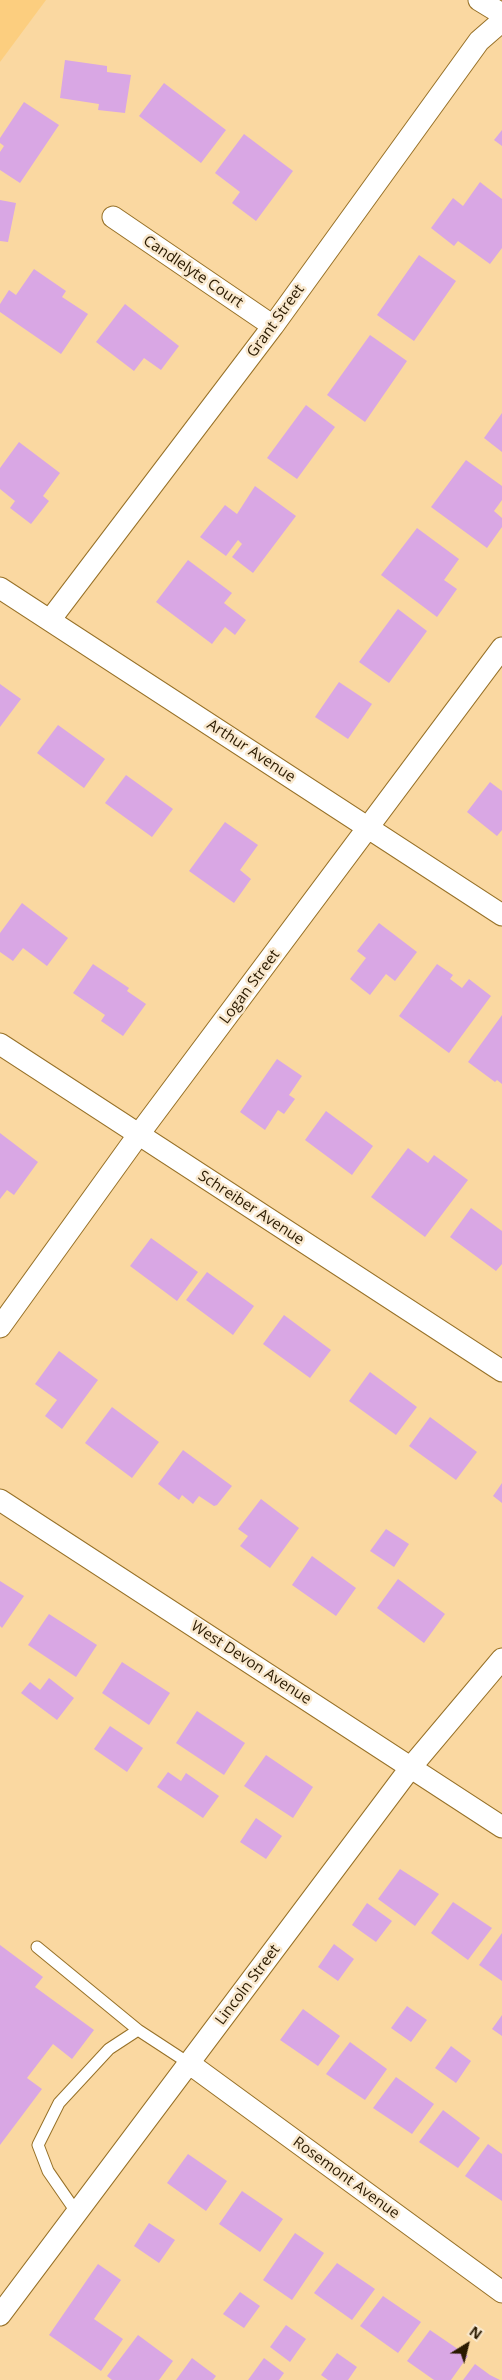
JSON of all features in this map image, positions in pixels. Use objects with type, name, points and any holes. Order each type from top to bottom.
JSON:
[{"type":"street","points":[[479,0],[502,14]]},
{"type":"street","name":"Grant Street","points":[[50,620],[273,326],[479,41],[502,21]]},
{"type":"street","name":"Candlelyte Court","points":[[113,217],[273,326]]},
{"type":"street","name":"Arthur Avenue","points":[[0,588],[502,915]]},
{"type":"street","name":"Logan Street","points":[[0,1327],[139,1134],[502,648]]},
{"type":"street","name":"Schreiber Avenue","points":[[0,1044],[502,1371]]},
{"type":"street","name":"West Devon Avenue","points":[[0,1500],[502,1827]]},
{"type":"street","name":"Lincoln Street","points":[[0,2315],[411,1767],[502,1659]]},
{"type":"street","name":"Rosemont Avenue","points":[[190,2064],[502,2292]]},
{"type":"lane","points":[[37,1947],[138,2030],[190,2064]]},
{"type":"lane","points":[[78,2213],[48,2171],[38,2145],[59,2104],[109,2049],[138,2030]]},
{"type":"shaded area","points":[[0,0],[46,0],[0,62]]},
{"type":"building","points":[[65,60],[107,66],[107,72],[131,75],[125,113],[98,110],[99,104],[60,98]]},
{"type":"building","points":[[164,83],[226,130],[201,163],[139,116]]},
{"type":"building","points":[[24,102],[59,125],[20,183],[0,170],[0,152],[4,146],[0,143],[0,138]]},
{"type":"building","points":[[502,130],[502,146],[494,140]]},
{"type":"building","points":[[244,134],[293,171],[256,221],[232,203],[240,192],[215,173]]},
{"type":"building","points":[[480,182],[502,199],[502,248],[490,264],[458,241],[454,246],[431,228],[453,198],[463,206]]},
{"type":"building","points":[[0,200],[16,203],[8,242],[0,241]]},
{"type":"building","points":[[419,255],[456,281],[414,341],[377,315]]},
{"type":"building","points":[[34,269],[66,291],[62,297],[88,314],[61,354],[0,312],[0,304],[9,290],[16,295]]},
{"type":"building","points":[[125,304],[179,346],[161,370],[144,358],[134,371],[96,342]]},
{"type":"building","points":[[370,335],[407,361],[365,422],[327,395]]},
{"type":"building","points":[[306,405],[335,427],[297,479],[267,458]]},
{"type":"building","points":[[502,413],[502,452],[484,438]]},
{"type":"building","points":[[19,442],[60,473],[43,496],[49,501],[31,524],[10,508],[15,501],[0,489],[0,468]]},
{"type":"building","points":[[466,460],[502,486],[502,500],[494,511],[502,518],[502,527],[487,548],[431,507]]},
{"type":"building","points":[[255,486],[296,516],[253,573],[232,557],[242,544],[238,540],[226,556],[200,537],[225,505],[237,514]]},
{"type":"building","points":[[417,528],[459,559],[444,580],[457,589],[437,617],[381,575]]},
{"type":"building","points":[[188,560],[232,593],[224,603],[246,620],[235,635],[225,627],[212,644],[156,602]]},
{"type":"building","points":[[398,609],[427,631],[389,683],[359,662]]},
{"type":"building","points":[[339,682],[372,704],[348,739],[315,717]]},
{"type":"building","points":[[0,684],[21,699],[0,727]]},
{"type":"building","points":[[58,725],[105,759],[84,788],[37,753]]},
{"type":"building","points":[[126,775],[173,809],[152,837],[105,803]]},
{"type":"building","points":[[490,782],[502,791],[502,830],[497,836],[467,812]]},
{"type":"building","points":[[225,822],[258,845],[240,870],[251,879],[234,903],[189,871]]},
{"type":"building","points":[[22,903],[68,938],[47,966],[23,948],[13,961],[0,952],[0,933]]},
{"type":"building","points":[[379,923],[417,952],[395,981],[386,974],[370,995],[350,979],[366,958],[357,951]]},
{"type":"building","points":[[93,964],[129,988],[127,991],[146,1004],[123,1036],[101,1021],[105,1015],[73,993]]},
{"type":"building","points":[[437,964],[453,975],[450,979],[462,988],[469,979],[491,996],[449,1053],[399,1016]]},
{"type":"building","points":[[502,1015],[502,1084],[497,1080],[495,1082],[468,1062]]},
{"type":"building","points":[[277,1059],[302,1076],[289,1095],[295,1099],[284,1114],[278,1110],[265,1130],[240,1112]]},
{"type":"building","points":[[326,1111],[373,1146],[352,1175],[305,1140]]},
{"type":"building","points":[[0,1133],[38,1162],[14,1195],[7,1190],[0,1199]]},
{"type":"building","points":[[408,1148],[428,1163],[434,1155],[468,1180],[425,1237],[371,1197]]},
{"type":"building","points":[[471,1208],[502,1231],[502,1264],[496,1271],[450,1237]]},
{"type":"building","points":[[151,1238],[198,1272],[177,1301],[130,1266]]},
{"type":"building","points":[[207,1272],[254,1306],[233,1335],[186,1300]]},
{"type":"building","points":[[284,1315],[331,1350],[310,1378],[263,1344]]},
{"type":"building","points":[[59,1351],[98,1380],[62,1429],[45,1416],[57,1400],[35,1384]]},
{"type":"building","points":[[370,1372],[417,1407],[396,1435],[349,1401]]},
{"type":"building","points":[[112,1407],[159,1442],[132,1478],[85,1443]]},
{"type":"building","points":[[430,1417],[477,1452],[456,1480],[409,1446]]},
{"type":"building","points":[[183,1450],[232,1486],[217,1505],[214,1506],[199,1496],[193,1504],[182,1495],[179,1500],[158,1484]]},
{"type":"building","points":[[502,1483],[502,1503],[493,1496]]},
{"type":"building","points":[[261,1499],[299,1528],[270,1568],[240,1546],[248,1536],[238,1529]]},
{"type":"building","points":[[386,1529],[409,1544],[394,1567],[370,1551]]},
{"type":"building","points":[[312,1556],[356,1588],[336,1616],[292,1585]]},
{"type":"building","points":[[398,1579],[445,1614],[424,1643],[377,1608]]},
{"type":"building","points":[[0,1581],[24,1596],[2,1628],[0,1626]]},
{"type":"building","points":[[49,1614],[97,1645],[76,1677],[28,1645]]},
{"type":"building","points":[[122,1662],[170,1693],[149,1725],[102,1693]]},
{"type":"building","points":[[49,1678],[74,1698],[57,1720],[21,1693],[30,1682],[40,1690]]},
{"type":"building","points":[[197,1711],[245,1743],[224,1775],[176,1743]]},
{"type":"building","points":[[110,1726],[143,1748],[127,1772],[94,1749]]},
{"type":"building","points":[[266,1755],[313,1787],[293,1818],[244,1786]]},
{"type":"building","points":[[168,1772],[181,1781],[186,1773],[219,1796],[203,1818],[157,1787]]},
{"type":"building","points":[[256,1818],[282,1836],[266,1859],[240,1842]]},
{"type":"building","points":[[400,1869],[439,1894],[415,1926],[378,1899]]},
{"type":"building","points":[[453,1902],[492,1928],[468,1960],[431,1933]]},
{"type":"building","points":[[367,1903],[392,1921],[376,1942],[352,1925]]},
{"type":"building","points":[[502,1933],[502,1981],[479,1965]]},
{"type":"building","points":[[334,1944],[354,1959],[338,1981],[318,1967]]},
{"type":"building","points":[[0,1945],[43,1977],[35,1987],[94,2030],[72,2059],[53,2044],[27,2078],[42,2089],[0,2145]]},
{"type":"building","points":[[407,2006],[427,2020],[411,2042],[391,2028]]},
{"type":"building","points":[[303,2009],[340,2036],[318,2066],[280,2040]]},
{"type":"building","points":[[502,2015],[502,2036],[492,2029]]},
{"type":"building","points":[[350,2042],[387,2069],[365,2100],[326,2074]]},
{"type":"building","points":[[451,2046],[471,2061],[456,2083],[435,2068]]},
{"type":"building","points":[[396,2077],[434,2104],[412,2134],[373,2108]]},
{"type":"building","points":[[443,2110],[480,2138],[458,2168],[419,2142]]},
{"type":"building","points":[[488,2144],[502,2154],[502,2201],[465,2176]]},
{"type":"building","points":[[188,2154],[227,2181],[206,2211],[167,2183]]},
{"type":"building","points":[[242,2191],[283,2219],[260,2252],[219,2224]]},
{"type":"building","points":[[149,2223],[175,2240],[159,2263],[134,2246]]},
{"type":"building","points":[[295,2233],[324,2253],[292,2300],[263,2280]]},
{"type":"building","points":[[337,2263],[375,2289],[352,2320],[314,2293]]},
{"type":"building","points":[[98,2264],[121,2280],[94,2319],[123,2339],[101,2371],[49,2335]]},
{"type":"building","points":[[240,2292],[260,2306],[244,2328],[223,2314]]},
{"type":"building","points":[[383,2296],[421,2322],[398,2353],[360,2326]]},
{"type":"building","points":[[286,2325],[306,2339],[290,2362],[270,2347]]},
{"type":"building","points":[[430,2330],[468,2356],[451,2380],[434,2380],[407,2361]]},
{"type":"building","points":[[138,2335],[173,2361],[159,2380],[112,2380],[107,2376]]},
{"type":"building","points":[[337,2353],[357,2367],[348,2380],[328,2380],[321,2375]]},
{"type":"building","points":[[192,2358],[216,2376],[213,2380],[176,2380]]},
{"type":"building","points":[[264,2358],[284,2373],[279,2380],[248,2380]]},
{"type":"building","points":[[475,2364],[490,2375],[500,2380],[463,2380]]}]
